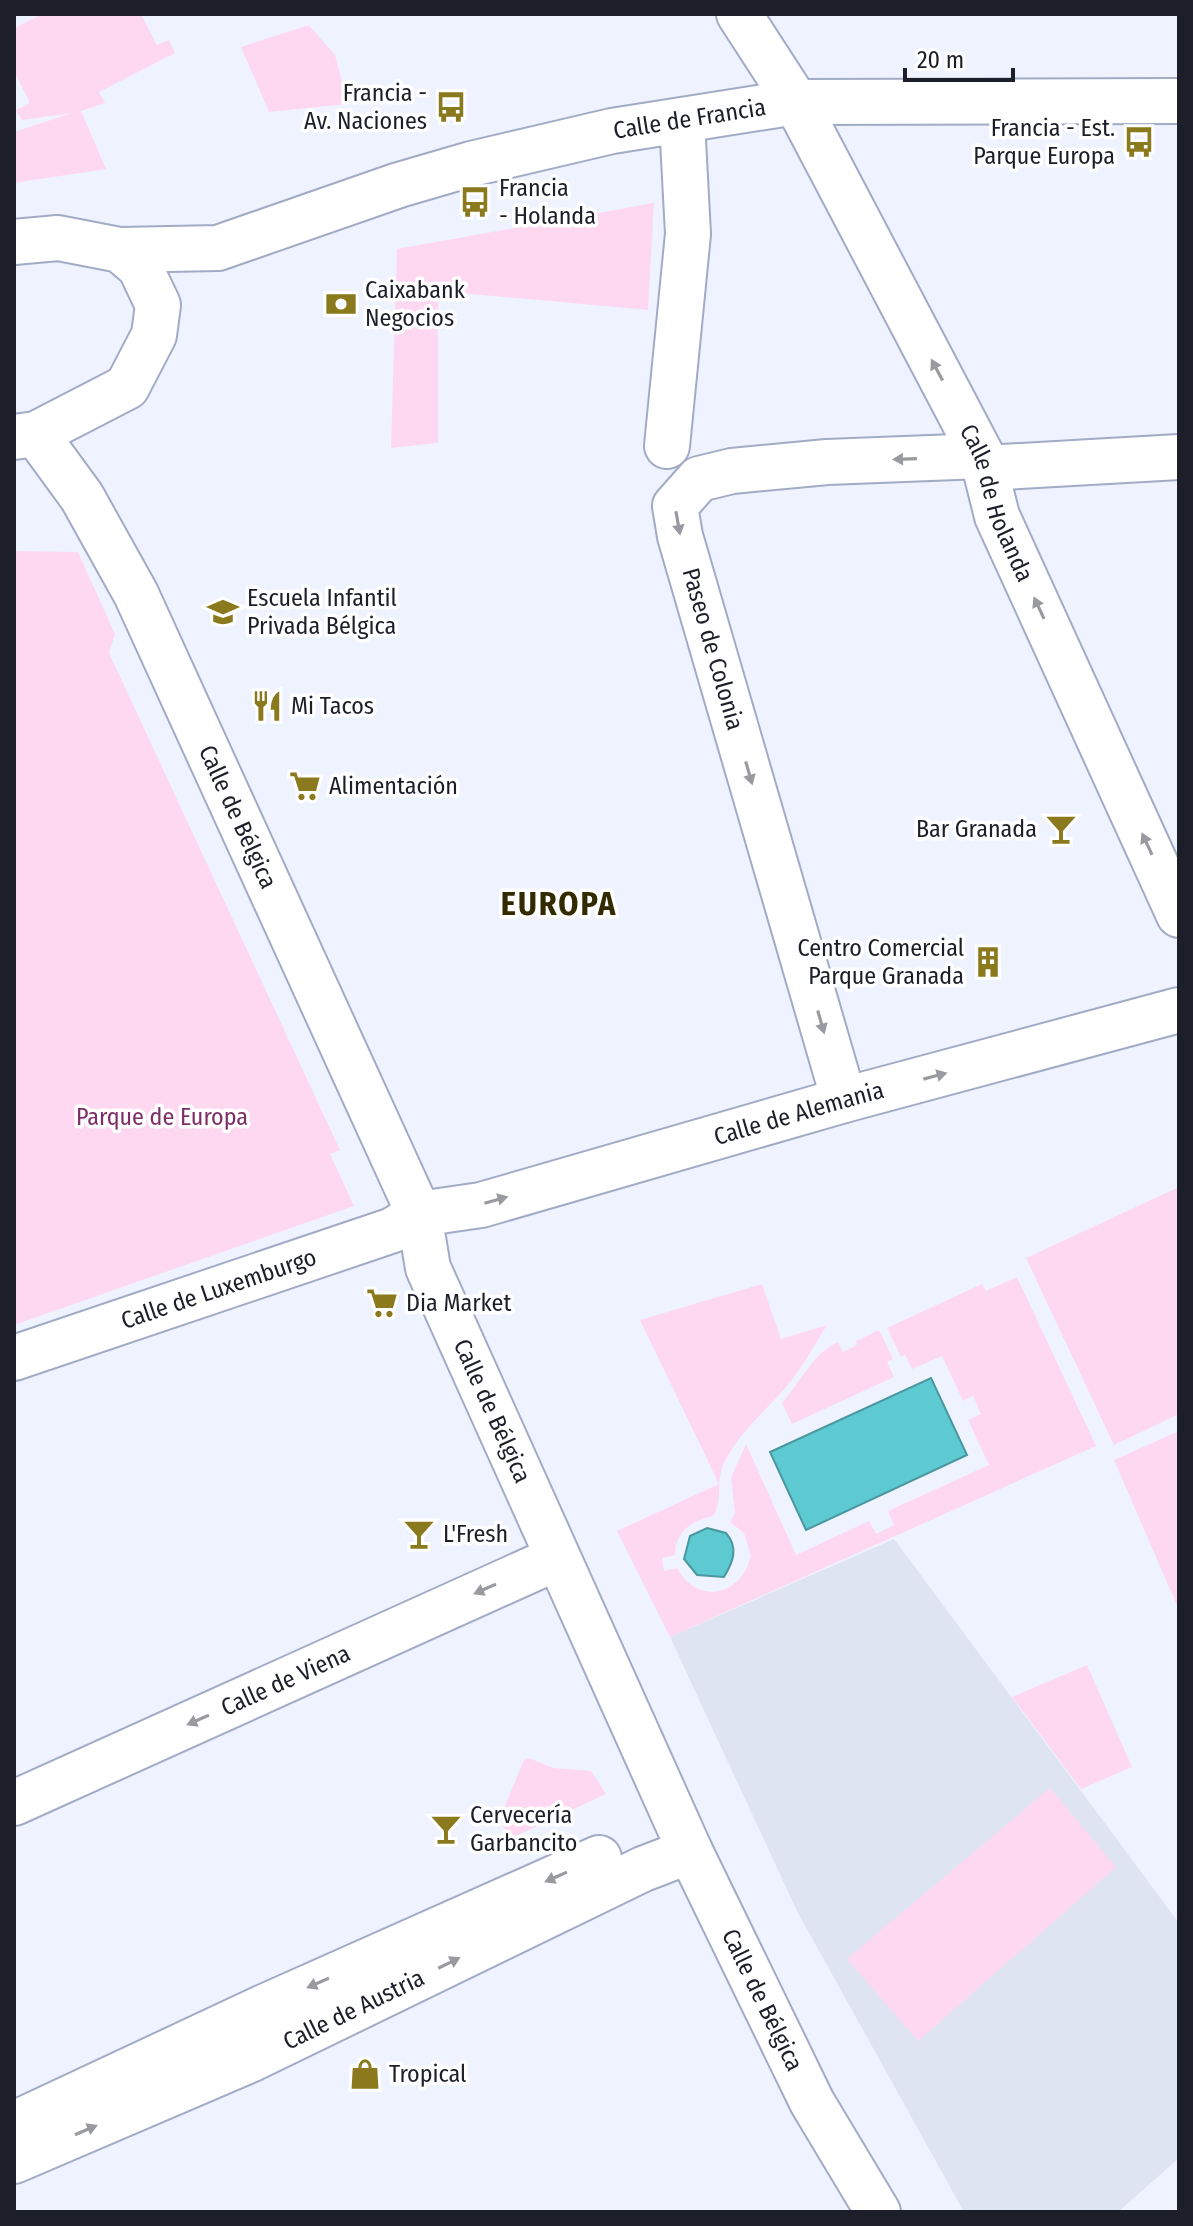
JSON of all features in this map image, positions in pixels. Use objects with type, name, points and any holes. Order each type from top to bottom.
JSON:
[{"type":"street","name":"Calle de Holanda","points":[[739,14],[796,102],[984,462],[997,516],[1179,915]]},
{"type":"street","name":"Calle de Francia","points":[[14,242],[58,238],[120,250],[218,248],[399,185],[471,164],[612,131],[796,102],[1179,101]]},
{"type":"street","points":[[667,446],[688,234],[682,121]]},
{"type":"street","name":"Calle de Francia","points":[[158,305],[218,248]]},
{"type":"street","points":[[25,435],[127,387],[154,335],[158,305],[140,267],[120,250]]},
{"type":"street","name":"Calle de Bélgica","points":[[25,435],[82,497],[136,594],[419,1214],[428,1268],[684,1836],[812,2102],[878,2212]]},
{"type":"street","points":[[984,462],[1179,457]]},
{"type":"street","name":"Paseo de Colonia","points":[[844,1100],[680,536],[675,506],[699,479],[732,471],[827,462],[984,462]]},
{"type":"street","name":"Calle de Alemania","points":[[419,1214],[481,1205],[844,1100],[1179,1010]]},
{"type":"street","name":"Calle de Luxemburgo","points":[[14,1358],[393,1230],[419,1214]]},
{"type":"street","name":"Calle de Viena","points":[[14,1803],[557,1558]]},
{"type":"street","name":"Calle de Austria","points":[[16,2144],[264,2007],[684,1836]]},
{"type":"shaded area","points":[[894,1539],[1179,1923],[1179,2158],[1118,2212],[964,2212],[798,1913],[670,1637]]},
{"type":"green space","points":[[42,14],[141,14],[157,45],[169,40],[175,53],[99,92],[105,103],[81,111],[106,169],[14,183],[14,132],[72,113],[22,120],[16,110],[30,103],[14,71],[14,28]]},
{"type":"green space","points":[[309,25],[335,55],[348,104],[269,112],[241,47]]},
{"type":"green space","points":[[654,203],[648,310],[438,291],[438,443],[391,448],[397,249]]},
{"type":"green space","name":"Parque de Europa","points":[[14,551],[78,552],[115,634],[109,653],[340,1150],[330,1154],[354,1206],[14,1325]]},
{"type":"green space","points":[[1179,1187],[1179,1414],[1114,1445],[1026,1258]]},
{"type":"green space","points":[[1017,1277],[1096,1446],[670,1637],[617,1531],[719,1484],[640,1320],[762,1284],[781,1339],[827,1325],[794,1377],[731,1451],[721,1470],[718,1504],[713,1516],[686,1528],[678,1539],[675,1555],[662,1558],[664,1571],[677,1568],[696,1588],[718,1591],[738,1580],[751,1556],[744,1533],[730,1522],[735,1513],[731,1478],[746,1444],[796,1555],[869,1521],[876,1534],[894,1525],[888,1511],[989,1465],[968,1420],[981,1414],[973,1396],[963,1401],[942,1356],[912,1369],[905,1355],[901,1357],[887,1328],[982,1284],[986,1291]]},
{"type":"green space","points":[[879,1330],[893,1359],[887,1362],[894,1377],[792,1424],[782,1403],[814,1360],[838,1342],[843,1352],[857,1345],[856,1341]]},
{"type":"green space","points":[[1179,1431],[1179,1610],[1114,1460]]},
{"type":"green space","points":[[1087,1665],[1132,1767],[1081,1789],[1012,1697]]},
{"type":"green space","points":[[529,1758],[553,1768],[591,1771],[606,1794],[509,1839],[500,1818],[524,1760]]},
{"type":"green space","points":[[1050,1788],[1116,1867],[918,2041],[847,1959]]},
{"type":"water","points":[[931,1378],[967,1455],[806,1530],[770,1452]]},
{"type":"water","points":[[707,1528],[726,1533],[732,1544],[732,1560],[724,1577],[697,1575],[684,1559],[690,1536]]},
{"type":"place","name":"Francia - Av. Naciones","points":[[451,107]]},
{"type":"place","name":"Francia - Est. Parque Europa","points":[[1139,142]]},
{"type":"place","name":"Francia - Holanda","points":[[475,202]]},
{"type":"place","name":"Caixabank Negocios","points":[[341,304]]},
{"type":"place","name":"Escuela Infantil Privada Bélgica","points":[[223,612]]},
{"type":"place","name":"Mi Tacos","points":[[267,706]]},
{"type":"place","name":"Alimentación","points":[[305,786]]},
{"type":"place","name":"Bar Granada","points":[[1061,829]]},
{"type":"place","name":"Centro Comercial Parque Granada","points":[[988,962]]},
{"type":"place","name":"Dia Market","points":[[382,1303]]},
{"type":"place","name":"L'Fresh","points":[[419,1534]]},
{"type":"place","name":"Cervecería Garbancito","points":[[446,1829]]},
{"type":"place","name":"Tropical","points":[[365,2074]]},
{"type":"district","name":"EUROPA","points":[[559,904]]}]
